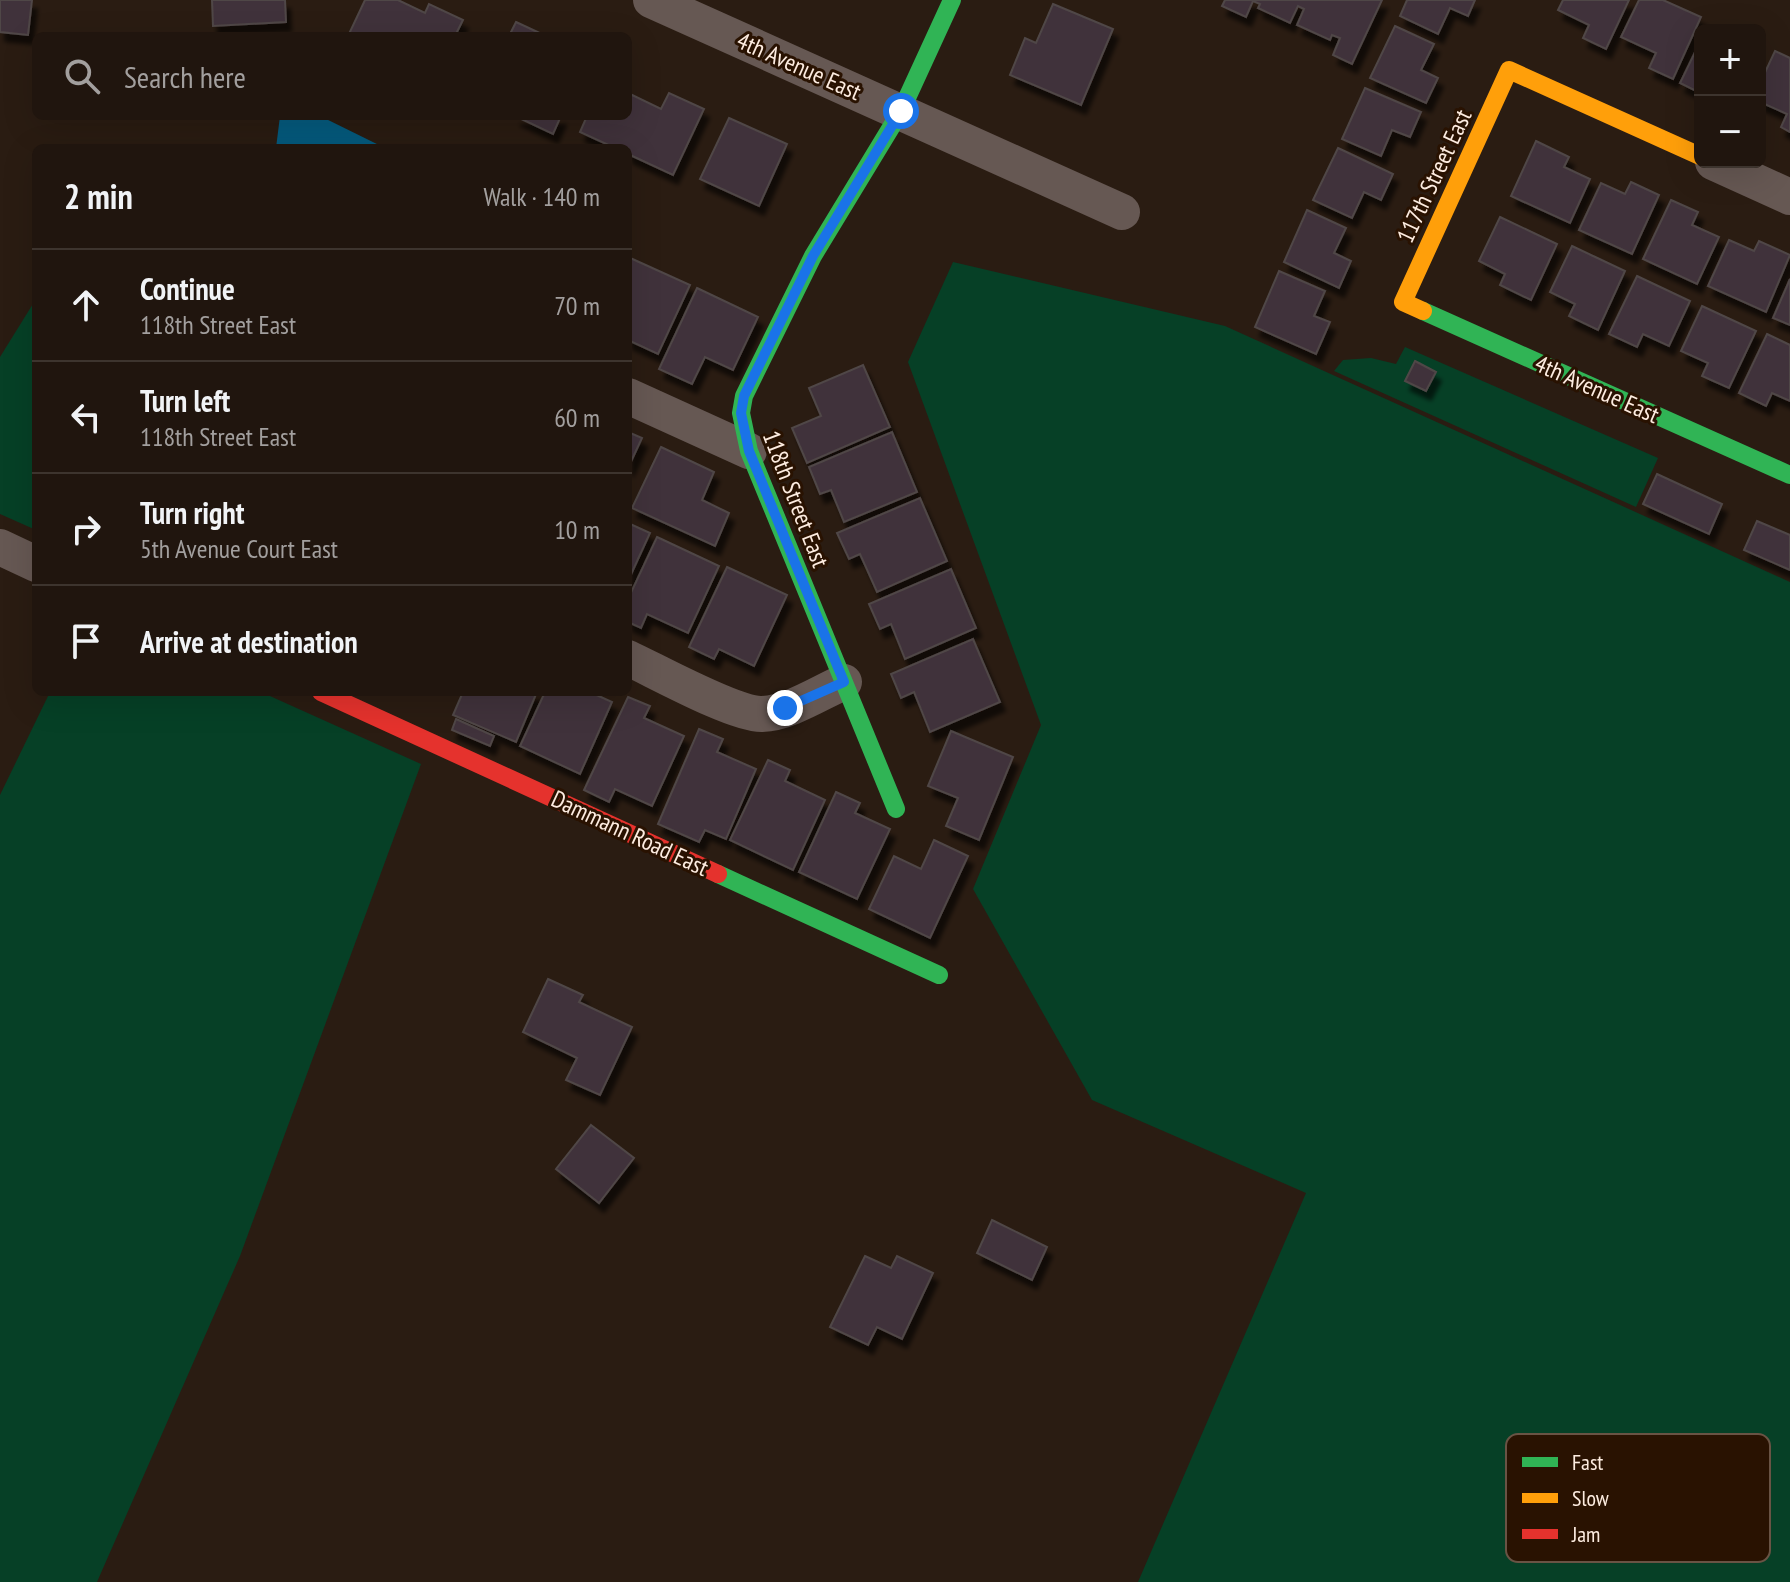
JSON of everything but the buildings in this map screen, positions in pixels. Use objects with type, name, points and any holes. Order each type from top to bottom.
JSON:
[{"type":"street","name":"4th Avenue East","points":[[651,0],[1122,212]]},
{"type":"street","name":"118th Street East","points":[[896,809],[749,451],[741,413],[744,396],[806,269],[901,111],[952,0]]},
{"type":"street","name":"117th Street East","points":[[1403,302],[1509,70],[1694,153]]},
{"type":"street","points":[[1726,168],[1790,197]]},
{"type":"street","name":"4th Avenue East","points":[[1403,302],[1790,475]]},
{"type":"street","points":[[632,398],[749,451]]},
{"type":"street","points":[[0,547],[32,562]]},
{"type":"street","points":[[632,660],[738,709],[761,714],[785,708],[844,682]]},
{"type":"street","name":"Dammann Road East","points":[[330,696],[939,975]]},
{"type":"green space","points":[[953,262],[1225,326],[1790,582],[1790,1582],[1138,1582],[1306,1193],[1092,1100],[973,889],[1041,725],[908,362]]},
{"type":"green space","points":[[32,305],[32,528],[0,514],[0,357]]},
{"type":"green space","points":[[1405,347],[1658,458],[1636,507],[1334,371],[1343,360],[1371,358],[1396,364]]},
{"type":"green space","points":[[48,696],[270,696],[421,764],[240,1256],[97,1582],[0,1582],[0,795]]},
{"type":"water","points":[[280,120],[328,120],[377,144],[276,144]]},
{"type":"traffic: fast","points":[[896,809],[749,451],[741,413],[744,396],[813,256],[901,111],[952,0]]},
{"type":"traffic: fast","points":[[1423,311],[1790,475]]},
{"type":"traffic: fast","points":[[718,874],[939,975]]},
{"type":"traffic: slow","points":[[1423,311],[1403,302],[1509,70],[1694,153]]},
{"type":"traffic: jam","points":[[330,696],[718,874]]},
{"type":"route","points":[[785,708],[844,682],[749,451],[741,413],[744,396],[813,256],[901,111]]}]
